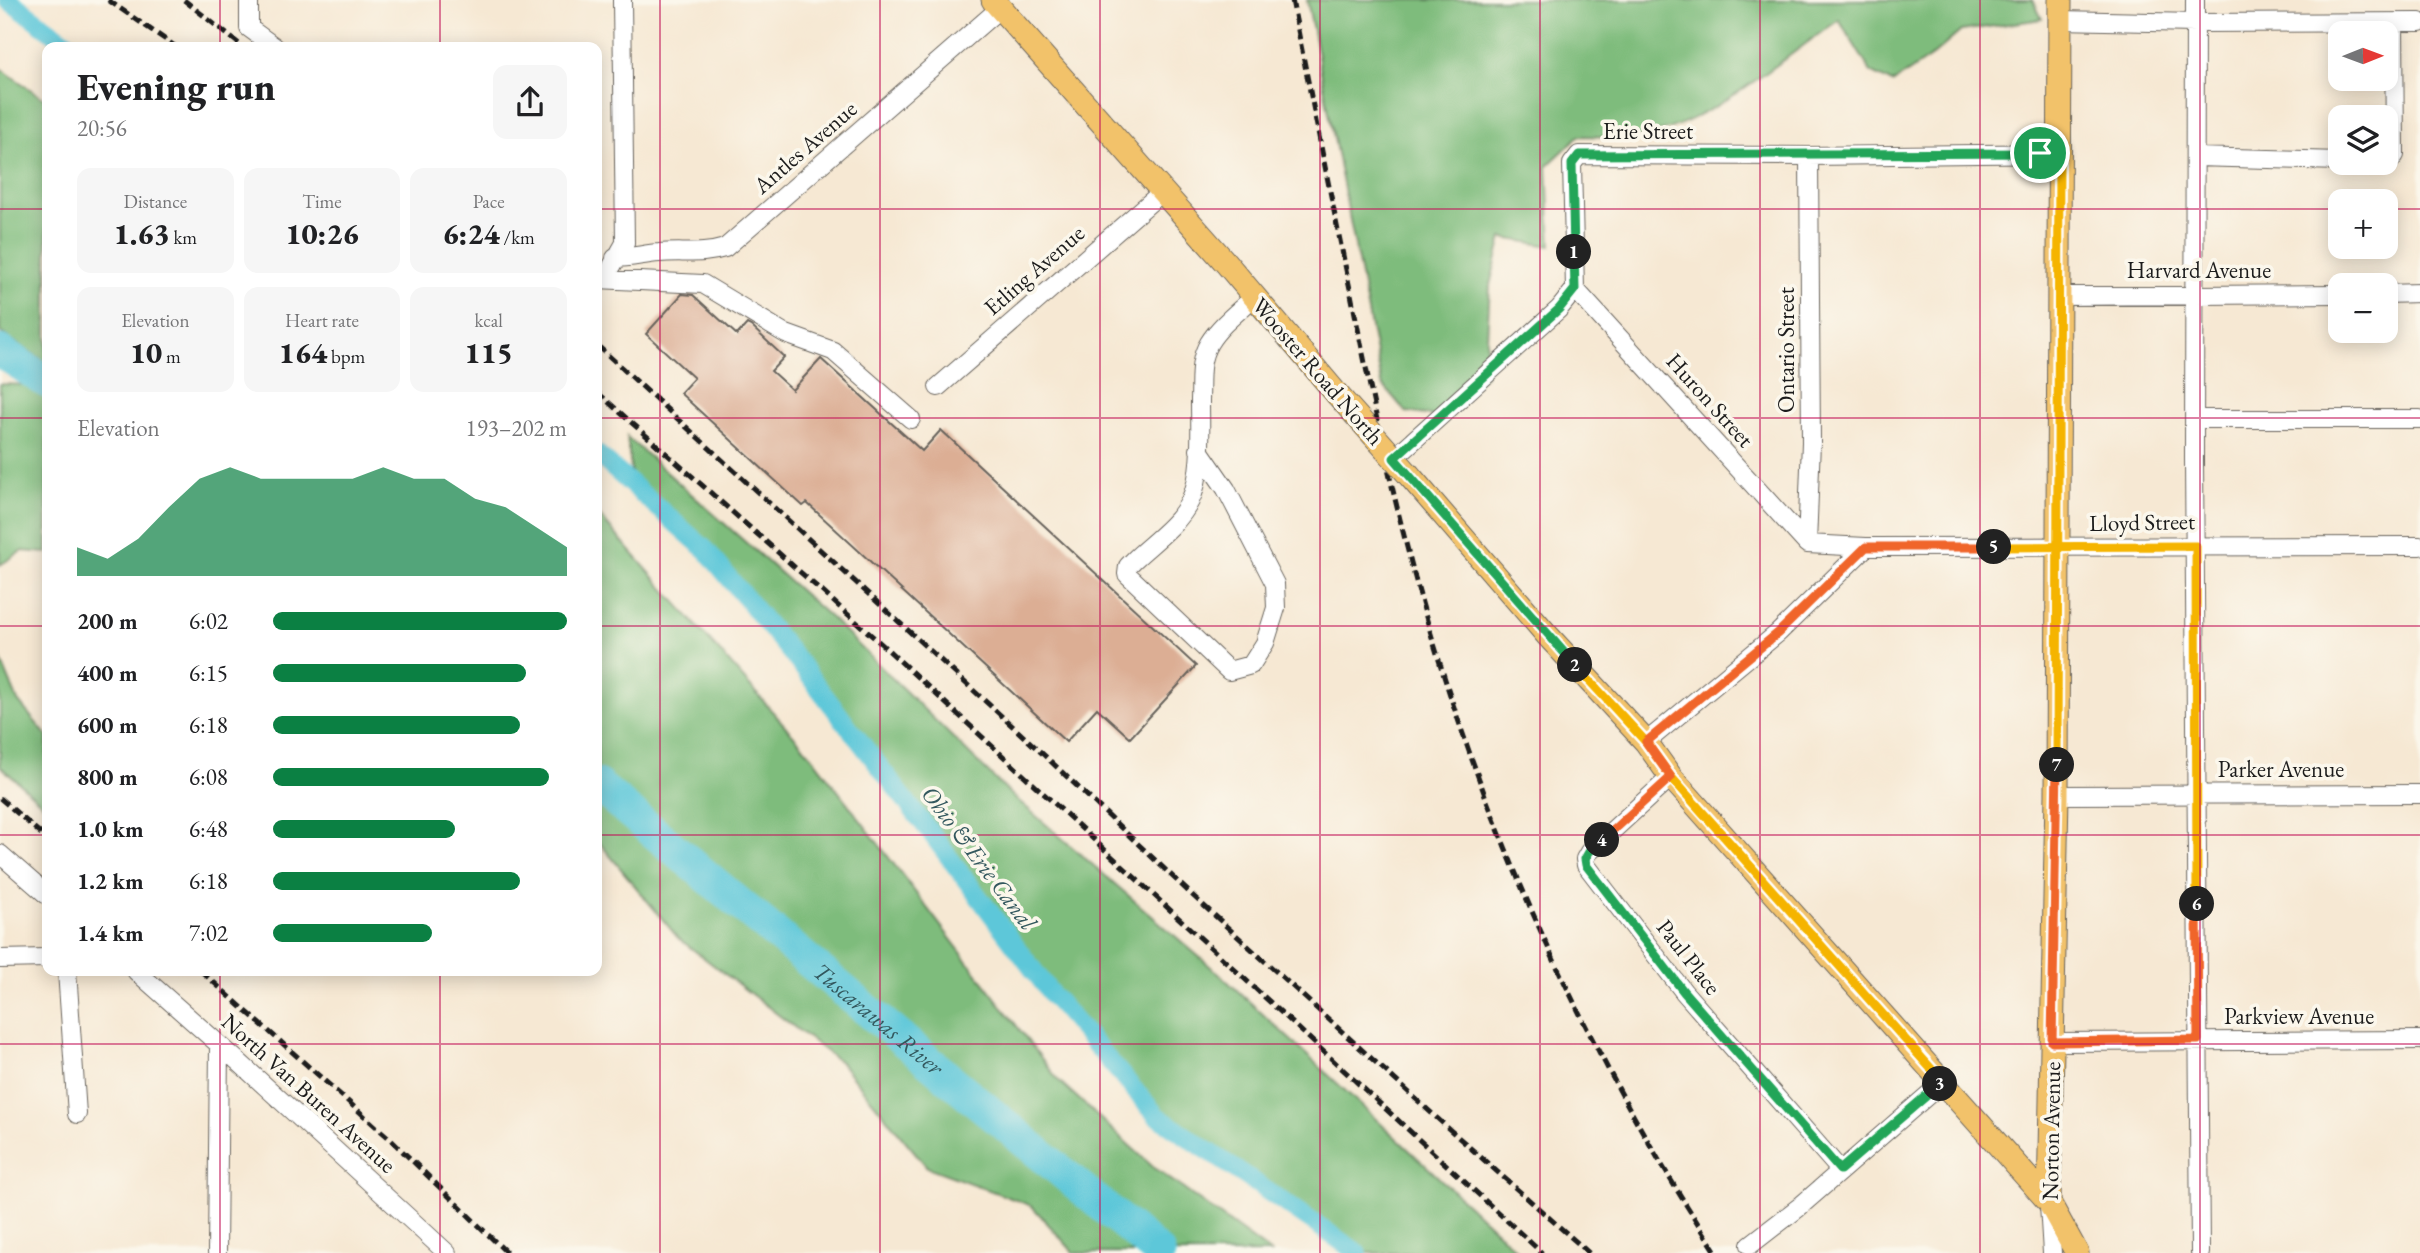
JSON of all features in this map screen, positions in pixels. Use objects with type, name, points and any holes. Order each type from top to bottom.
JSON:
[{"type":"main road","name":"Wooster Road North","points":[[997,4],[1336,393],[1403,460],[1549,636],[1646,742],[1671,777],[2049,1202],[2077,1253]]},
{"type":"main road","name":"Norton Avenue","points":[[2049,1202],[2057,795],[2060,10]]},
{"type":"street","points":[[249,0],[249,28],[268,42]]},
{"type":"street","points":[[602,278],[625,243],[622,0]]},
{"type":"street","points":[[2195,0],[2194,419],[2200,1253]]},
{"type":"street","name":"Antles Avenue","points":[[615,258],[634,258],[658,253],[710,253],[725,248],[997,4]]},
{"type":"street","points":[[2060,10],[2195,23],[2328,23]]},
{"type":"street","points":[[2398,23],[2420,22]]},
{"type":"street","name":"Erie Street","points":[[1575,289],[1572,164],[1579,155],[2059,153]]},
{"type":"street","name":"Ontario Street","points":[[1807,544],[1811,442],[1809,156]]},
{"type":"street","points":[[2195,157],[2328,161]]},
{"type":"street","name":"Etling Avenue","points":[[938,387],[1162,192]]},
{"type":"street","points":[[602,279],[702,284],[786,334],[833,351],[911,419]]},
{"type":"street","points":[[1403,460],[1559,309],[1575,289]]},
{"type":"street","name":"Huron Street","points":[[1575,289],[1807,544]]},
{"type":"street","points":[[2398,293],[2420,293]]},
{"type":"street","name":"Harvard Avenue","points":[[2059,296],[2328,294]]},
{"type":"street","points":[[1199,450],[1226,489],[1275,584],[1276,608],[1265,643],[1251,665],[1229,671],[1127,574],[1128,566],[1182,513],[1191,500],[1197,480],[1199,372],[1203,357],[1209,342],[1254,297]]},
{"type":"street","points":[[2194,419],[2420,419]]},
{"type":"street","name":"Lloyd Street","points":[[1807,544],[1866,547],[2420,546]]},
{"type":"street","points":[[1646,742],[1778,633],[1866,547]]},
{"type":"street","name":"Paul Place","points":[[1671,777],[1589,852],[1585,859],[1586,865],[1684,992],[1840,1170]]},
{"type":"street","name":"Parker Avenue","points":[[2057,795],[2420,793]]},
{"type":"street","points":[[0,854],[42,891]]},
{"type":"street","points":[[0,959],[42,958]]},
{"type":"street","points":[[67,976],[76,1114]]},
{"type":"street","name":"North Van Buren Avenue","points":[[141,976],[447,1253]]},
{"type":"street","name":"Parkview Avenue","points":[[2052,1042],[2420,1040]]},
{"type":"street","points":[[217,1253],[219,1045]]},
{"type":"street","points":[[1750,1245],[1790,1214],[1943,1082]]},
{"type":"street","name":"Norton Avenue","points":[[2049,1202],[2053,1253]]},
{"type":"green space","points":[[1307,0],[2033,0],[2042,19],[1961,31],[1932,56],[1892,83],[1871,72],[1839,20],[1745,88],[1694,118],[1669,129],[1644,135],[1579,136],[1547,166],[1551,246],[1502,238],[1490,285],[1485,375],[1439,417],[1406,412],[1382,384]]},
{"type":"green space","points":[[0,68],[42,97],[42,360],[0,332]]},
{"type":"green space","points":[[0,384],[28,385],[42,395],[42,553],[22,551],[0,565]]},
{"type":"green space","points":[[627,437],[833,620],[1005,789],[1226,980],[1520,1253],[1358,1253],[1157,1116],[706,550],[633,486]]},
{"type":"green space","points":[[602,519],[810,754],[1058,1080],[1152,1166],[1271,1253],[1074,1253],[1032,1206],[927,1167],[841,1063],[678,938],[602,846]]},
{"type":"green space","points":[[0,658],[18,701],[42,730],[42,803],[0,766]]},
{"type":"building","points":[[682,294],[693,295],[737,335],[747,324],[751,326],[784,357],[771,371],[792,390],[821,359],[922,451],[941,430],[1196,666],[1130,738],[1097,708],[1066,742],[807,503],[803,506],[680,393],[694,378],[646,334]]},
{"type":"waterway","name":"Ohio & Erie Canal","points":[[8,0],[66,42]]},
{"type":"waterway","name":"Tuscarawas River","points":[[0,351],[42,379]]},
{"type":"waterway","name":"Ohio & Erie Canal","points":[[602,458],[706,550],[800,664],[1052,995],[1157,1116],[1358,1253]]},
{"type":"waterway","name":"Tuscarawas River","points":[[602,789],[1159,1253]]},
{"type":"railway","points":[[108,0],[169,42]]},
{"type":"railway","points":[[184,0],[237,42]]},
{"type":"railway","points":[[1292,0],[1359,336],[1390,476],[1425,614],[1464,738],[1523,891],[1557,967],[1632,1113],[1717,1253]]},
{"type":"railway","points":[[602,350],[1044,755],[1191,894],[1589,1253]]},
{"type":"railway","points":[[602,396],[887,649],[1542,1253]]},
{"type":"railway","points":[[0,798],[42,835]]},
{"type":"railway","points":[[207,976],[388,1137],[507,1253]]},
{"type":"route","points":[[2040,153],[1579,155],[1572,164],[1575,289],[1559,309],[1394,458],[1549,636],[1646,742],[1671,777],[1943,1082],[1840,1170],[1684,992],[1586,865],[1585,859],[1589,852],[1671,777],[1646,742],[1778,633],[1866,547],[2059,547],[2196,546],[2198,1040],[2052,1042],[2059,626],[2059,547],[2059,153],[2040,153]]}]
